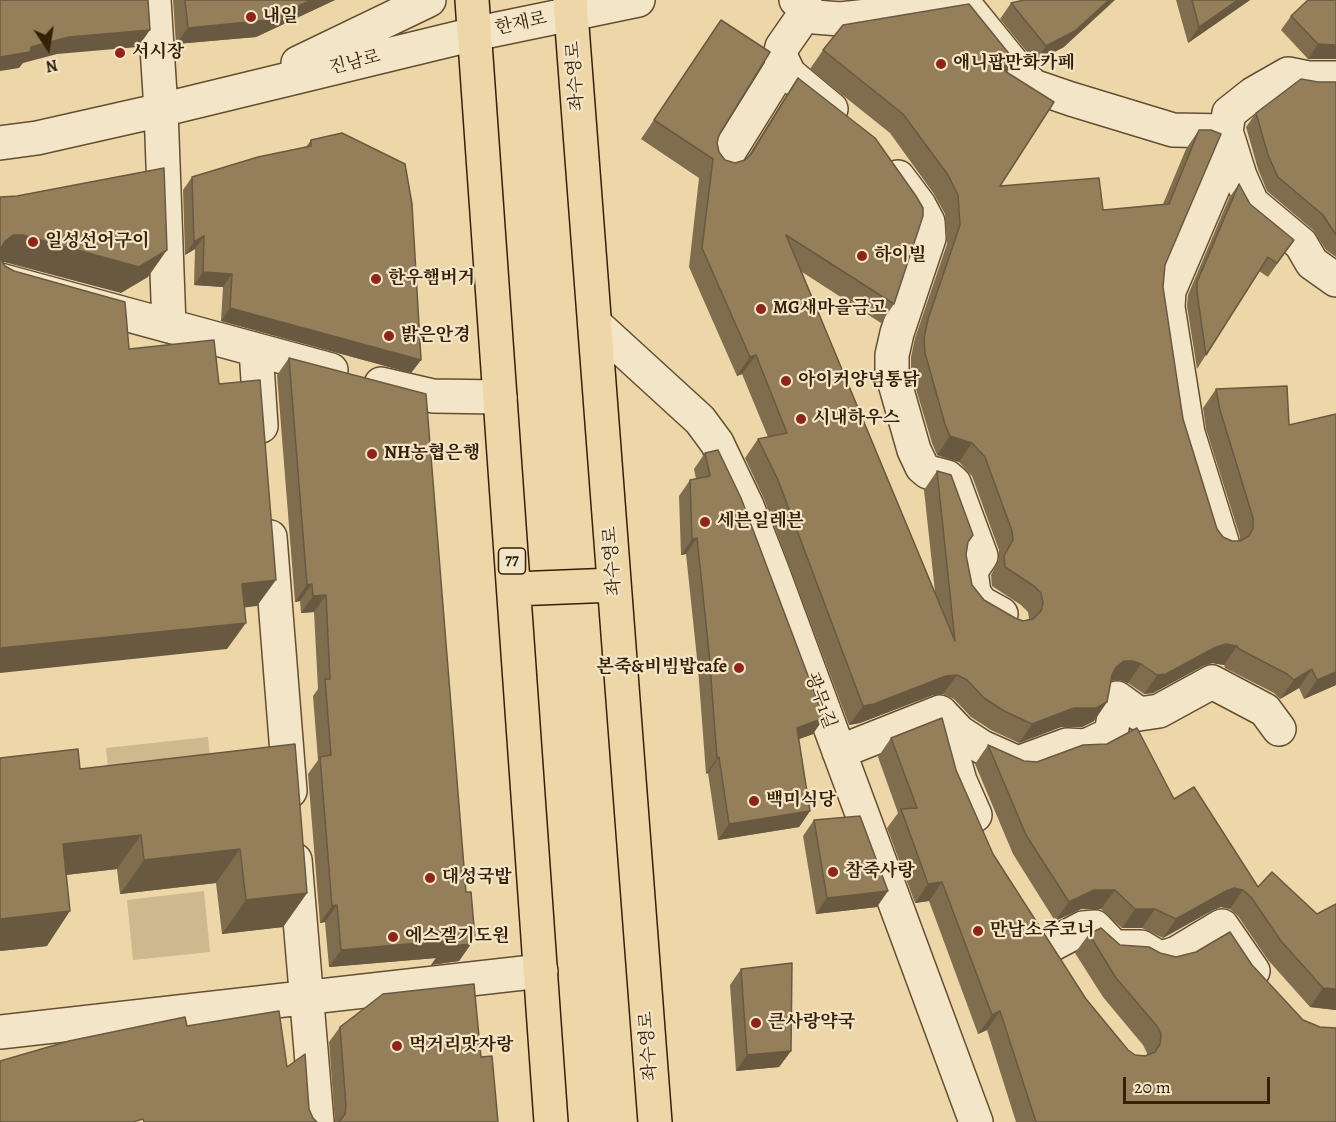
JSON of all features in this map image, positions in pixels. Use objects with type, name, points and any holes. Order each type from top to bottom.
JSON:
[{"type":"main road","name":"77","points":[[472,0],[551,1122]]},
{"type":"main road","name":"좌수영로","points":[[571,7],[655,1122]]},
{"type":"main road","points":[[514,589],[614,585]]},
{"type":"street","points":[[154,0],[161,110],[169,326]]},
{"type":"street","name":"진남로","points":[[236,92],[429,0]]},
{"type":"street","name":"한재로","points":[[474,34],[571,7],[638,0]]},
{"type":"street","points":[[1011,621],[981,603],[974,593],[971,571],[981,556],[954,483],[947,477],[928,472],[922,467],[914,450],[892,373],[892,355],[897,333],[929,238],[928,222],[919,205],[869,140],[797,82],[783,65],[780,54],[782,47],[802,6],[815,17],[840,19],[905,12],[962,0],[1021,74],[1034,86],[1173,130],[1228,139]]},
{"type":"street","name":"진남로","points":[[0,143],[38,138],[161,110],[474,34]]},
{"type":"street","points":[[722,163],[783,65]]},
{"type":"street","points":[[1336,78],[1308,78],[1288,74],[1254,94],[1229,113],[1228,139],[1239,177],[1252,203],[1300,244],[1312,262],[1336,280]]},
{"type":"street","points":[[1222,542],[1188,433],[1168,307],[1169,291],[1228,139]]},
{"type":"street","points":[[0,280],[433,396],[500,397]]},
{"type":"street","name":"광무1길","points":[[595,324],[700,420],[717,443],[755,527],[976,1122]]},
{"type":"street","points":[[256,350],[264,456]]},
{"type":"street","points":[[267,503],[317,1122]]},
{"type":"street","points":[[940,712],[959,732],[982,747],[1018,763],[1067,745],[1086,746],[1111,734],[1117,698],[1139,714],[1160,711],[1212,682],[1265,710],[1279,729]]},
{"type":"street","points":[[839,752],[940,712]]},
{"type":"street","points":[[940,712],[960,781],[987,842]]},
{"type":"street","points":[[1049,947],[1083,927],[1095,927],[1114,947],[1141,947],[1156,956],[1165,957],[1177,953],[1222,926],[1253,972],[1276,997]]},
{"type":"street","points":[[0,1032],[541,971]]},
{"type":"shaded area","points":[[208,737],[212,777],[110,787],[106,748]]},
{"type":"shaded area","points":[[204,891],[210,952],[133,960],[127,900]]},
{"type":"building","points":[[0,0],[148,0],[150,30],[69,37],[31,47],[30,52],[0,57]]},
{"type":"building","points":[[185,0],[311,0],[268,20],[188,28]]},
{"type":"building","points":[[1024,0],[1109,0],[1075,31],[1046,46],[1011,3]]},
{"type":"building","points":[[1192,0],[1238,0],[1199,27]]},
{"type":"building","points":[[1308,0],[1336,0],[1336,45],[1318,44],[1291,16]]},
{"type":"building","points":[[969,4],[1015,61],[1000,68],[1054,102],[1000,186],[1099,178],[1103,210],[1169,204],[1199,130],[1211,130],[1221,134],[1165,265],[1163,287],[1183,419],[1217,529],[1223,537],[1232,541],[1240,541],[1249,536],[1253,528],[1253,518],[1220,410],[1216,389],[1287,386],[1289,425],[1336,414],[1336,672],[1317,680],[1312,669],[1294,680],[1237,646],[1226,644],[1166,674],[1157,675],[1141,664],[1124,661],[1116,667],[1112,675],[1107,702],[1096,708],[1074,708],[1032,724],[1004,711],[984,698],[967,680],[957,675],[946,676],[874,704],[863,706],[778,480],[758,439],[787,433],[756,355],[750,357],[702,248],[713,159],[654,120],[721,20],[770,52],[719,135],[717,143],[719,152],[725,160],[735,163],[745,160],[751,154],[798,78],[875,138],[923,208],[923,216],[894,304],[786,235],[955,641],[937,471],[951,475],[973,535],[968,542],[966,555],[972,585],[984,600],[1015,618],[1023,621],[1033,619],[1041,611],[1043,603],[1041,593],[1005,567],[1004,556],[1013,540],[1012,531],[985,457],[972,443],[950,436],[925,353],[924,338],[928,319],[960,225],[958,195],[948,175],[903,114],[823,50],[843,25]]},
{"type":"building","points":[[1301,79],[1336,82],[1336,235],[1323,215],[1278,177],[1268,155],[1256,113]]},
{"type":"building","points":[[342,133],[405,164],[412,204],[421,360],[230,308],[232,274],[203,272],[204,236],[194,242],[192,177],[258,157],[311,146],[311,140]]},
{"type":"building","points":[[164,168],[167,250],[139,267],[23,235],[13,235],[5,241],[1,248],[0,258],[0,197],[17,196]]},
{"type":"building","points":[[1239,184],[1250,204],[1294,240],[1277,263],[1268,257],[1206,355],[1197,282]]},
{"type":"building","points":[[0,258],[5,266],[14,271],[125,302],[129,349],[214,340],[219,384],[260,380],[276,580],[242,584],[246,623],[0,648]]},
{"type":"building","points":[[289,358],[426,394],[466,892],[471,892],[475,938],[471,939],[471,944],[443,947],[453,940],[341,950],[337,905],[332,906],[320,757],[331,755],[325,679],[330,679],[326,595],[313,596],[312,584],[307,585]]},
{"type":"building","points":[[718,450],[741,498],[824,718],[797,728],[810,811],[729,824],[719,757],[717,758],[697,538],[692,539],[690,480],[710,476],[705,453]]},
{"type":"building","points":[[942,718],[956,770],[993,854],[1086,999],[1128,1050],[1135,1055],[1145,1056],[1155,1052],[1160,1044],[1161,1034],[1157,1026],[1116,978],[1089,934],[1101,928],[1120,945],[1149,947],[1160,953],[1176,957],[1196,952],[1230,932],[1252,965],[1303,1020],[1320,1027],[1336,1028],[1336,1122],[1036,1122],[1000,1011],[992,1015],[942,882],[928,884],[901,809],[917,808],[891,738]]},
{"type":"building","points":[[1137,728],[1174,799],[1194,787],[1258,887],[1272,872],[1317,914],[1336,904],[1336,989],[1323,988],[1281,941],[1251,897],[1243,890],[1234,888],[1226,891],[1176,919],[1155,909],[1135,909],[1115,890],[1094,890],[1069,902],[1026,835],[988,745],[1024,761],[1037,762],[1083,745],[1107,744]]},
{"type":"building","points":[[295,744],[307,893],[246,900],[240,849],[144,860],[141,835],[63,844],[70,911],[0,919],[0,758],[78,749],[80,769]]},
{"type":"building","points":[[860,816],[888,891],[827,898],[814,820]]},
{"type":"building","points":[[792,963],[791,1051],[747,1055],[741,969]]},
{"type":"building","points":[[474,984],[481,1057],[492,1056],[498,1122],[339,1122],[345,1114],[346,1106],[340,1027],[383,994]]},
{"type":"building","points":[[279,1011],[287,1067],[305,1054],[309,1109],[317,1122],[144,1122],[143,1119],[133,1122],[0,1122],[0,1061],[69,1041],[185,1017],[187,1026]]},
{"type":"place","name":"내일","points":[[251,17]]},
{"type":"place","name":"서시장","points":[[120,53]]},
{"type":"place","name":"애니팝만화카페","points":[[941,64]]},
{"type":"place","name":"일성선어구이","points":[[33,242]]},
{"type":"place","name":"하이빌","points":[[862,256]]},
{"type":"place","name":"한우햄버거","points":[[376,279]]},
{"type":"place","name":"MG새마을금고","points":[[761,309]]},
{"type":"place","name":"밝은안경","points":[[389,336]]},
{"type":"place","name":"아이커양념통닭","points":[[786,381]]},
{"type":"place","name":"시내하우스","points":[[801,419]]},
{"type":"place","name":"NH농협은행","points":[[372,454]]},
{"type":"place","name":"세븐일레븐","points":[[705,522]]},
{"type":"place","name":"본죽&비빔밥cafe","points":[[739,668]]},
{"type":"place","name":"백미식당","points":[[754,801]]},
{"type":"place","name":"참죽사랑","points":[[833,872]]},
{"type":"place","name":"대성국밥","points":[[430,878]]},
{"type":"place","name":"만남소주코너","points":[[978,931]]},
{"type":"place","name":"에스겔기도원","points":[[393,937]]},
{"type":"place","name":"큰사랑약국","points":[[756,1023]]},
{"type":"place","name":"먹거리맛자랑","points":[[397,1046]]}]
